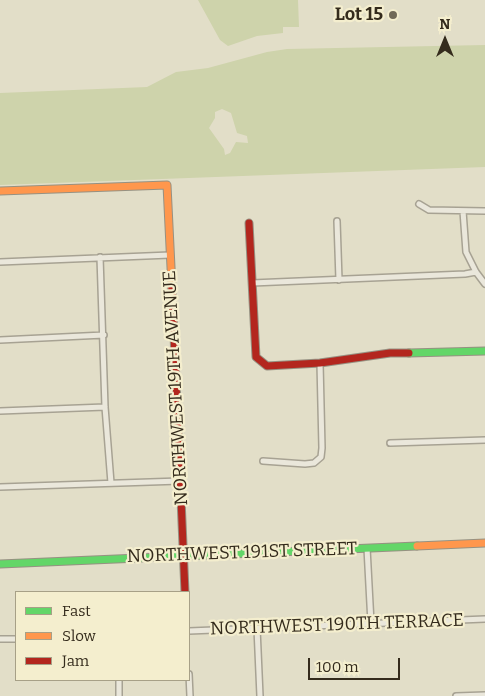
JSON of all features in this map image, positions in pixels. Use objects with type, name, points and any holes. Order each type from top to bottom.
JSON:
[{"type":"street","name":"NORTHWEST 19TH AVENUE","points":[[0,191],[167,185],[185,591]]},
{"type":"street","points":[[419,204],[430,210],[485,211]]},
{"type":"street","points":[[463,211],[466,252],[476,272],[485,284]]},
{"type":"street","points":[[336,221],[339,280]]},
{"type":"street","points":[[249,223],[256,357],[267,366],[320,363],[390,353],[485,350]]},
{"type":"street","points":[[0,262],[170,255]]},
{"type":"street","points":[[100,257],[105,407],[111,483]]},
{"type":"street","points":[[252,283],[476,272]]},
{"type":"street","points":[[0,340],[104,335]]},
{"type":"street","points":[[263,461],[305,464],[314,463],[321,457],[320,363]]},
{"type":"street","points":[[0,411],[105,407]]},
{"type":"street","points":[[390,443],[485,440]]},
{"type":"street","points":[[0,487],[180,481]]},
{"type":"street","name":"NORTHWEST 191ST STREET","points":[[0,564],[485,543]]},
{"type":"street","points":[[367,548],[371,623]]},
{"type":"street","name":"NORTHWEST 190TH TERRACE","points":[[190,630],[485,619]]},
{"type":"street","points":[[257,628],[260,696]]},
{"type":"street","points":[[0,639],[15,639]]},
{"type":"street","points":[[119,681],[119,696]]},
{"type":"street","points":[[189,681],[190,696]]},
{"type":"street","points":[[456,696],[485,695]]},
{"type":"green space","points":[[198,0],[298,0],[299,27],[283,27],[283,33],[257,36],[228,46],[220,40]]},
{"type":"green space","points":[[485,45],[485,167],[0,185],[0,93],[147,87],[176,72],[208,68],[267,52],[287,49]],"holes":[[[222,109],[231,113],[237,133],[247,136],[248,143],[236,142],[230,153],[225,155],[224,149],[209,128],[215,118],[215,112]]]},
{"type":"traffic: fast","points":[[409,353],[485,351]]},
{"type":"traffic: fast","points":[[0,564],[417,546]]},
{"type":"traffic: slow","points":[[0,191],[167,185],[172,288]]},
{"type":"traffic: slow","points":[[417,546],[485,543]]},
{"type":"traffic: jam","points":[[249,223],[256,357],[267,366],[320,363],[390,353],[409,353]]},
{"type":"traffic: jam","points":[[172,288],[185,591]]},
{"type":"place","name":"Lot 15","points":[[393,15]]}]
